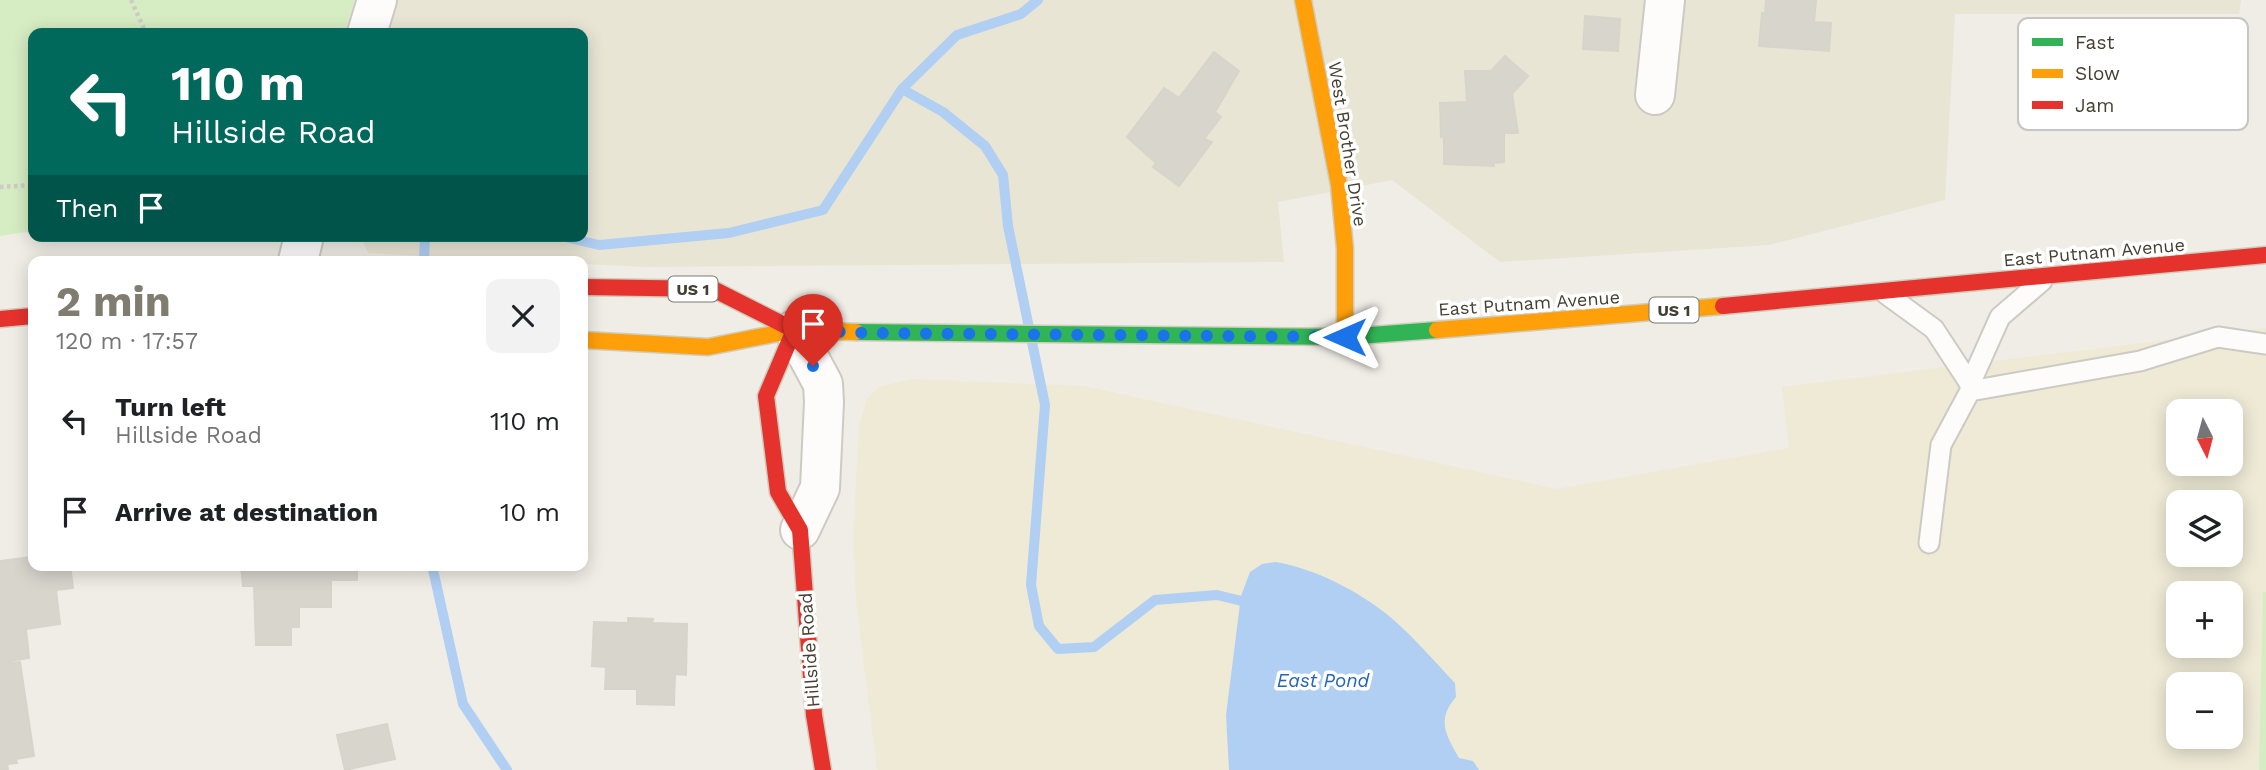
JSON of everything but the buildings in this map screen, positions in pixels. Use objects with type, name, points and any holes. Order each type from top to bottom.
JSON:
[{"type":"main road","name":"West Brother Drive","points":[[1303,0],[1339,186],[1345,248],[1345,337]]},
{"type":"main road","name":"East Putnam Avenue","points":[[588,340],[708,347],[794,330],[1345,337],[1567,321],[2266,255]]},
{"type":"main road","name":"East Putnam Avenue","points":[[588,287],[713,289],[794,330]]},
{"type":"main road","points":[[0,319],[28,316]]},
{"type":"main road","name":"Hillside Road","points":[[794,330],[766,396],[778,492],[800,530],[814,715],[823,770]]},
{"type":"street","points":[[369,28],[377,0]]},
{"type":"street","points":[[1655,95],[1665,0]]},
{"type":"street","name":"Hillside Road","points":[[794,330],[823,384],[824,393],[820,488],[800,530]]},
{"type":"lane","points":[[1929,543],[1941,445],[2000,317],[2048,275]]},
{"type":"lane","points":[[1881,290],[1934,329],[1970,387]]},
{"type":"lane","points":[[1970,387],[2140,361],[2218,337],[2266,344]]},
{"type":"path","points":[[131,0],[144,28]]},
{"type":"path","points":[[0,187],[28,186]]},
{"type":"shaded area","points":[[354,0],[2241,0],[2239,14],[1955,14],[1945,200],[1769,245],[1500,262],[1392,180],[1278,202],[1284,262],[646,267],[588,264],[588,256],[425,256],[368,253],[363,242],[588,242],[588,28],[346,28]]},
{"type":"shaded area","points":[[2266,328],[2266,770],[877,770],[856,600],[853,539],[859,426],[867,399],[879,387],[911,379],[1084,386],[1557,489],[1789,448],[1782,387]]},
{"type":"green space","points":[[0,0],[354,0],[346,28],[28,28],[28,232],[0,236]]},
{"type":"green space","points":[[2263,592],[2266,592],[2266,770],[2259,770]]},
{"type":"water","name":"East Pond","points":[[1276,562],[1306,570],[1350,590],[1389,616],[1415,640],[1455,683],[1456,697],[1446,713],[1445,728],[1459,758],[1473,761],[1479,770],[1229,770],[1226,715],[1241,596],[1250,572],[1262,564]]},
{"type":"waterway","points":[[586,242],[599,245],[729,233],[823,210],[902,89],[957,35],[1021,14],[1038,0]]},
{"type":"waterway","points":[[902,89],[943,112],[985,146],[1003,175],[1008,226],[1045,405],[1031,585],[1039,626],[1058,649],[1094,647],[1155,600],[1217,595],[1254,604]]},
{"type":"waterway","points":[[424,256],[425,242]]},
{"type":"waterway","points":[[433,571],[463,704],[507,770]]},
{"type":"traffic: fast","points":[[856,332],[1345,337],[1437,330]]},
{"type":"traffic: slow","points":[[1303,0],[1339,185],[1345,249],[1345,337]]},
{"type":"traffic: slow","points":[[1437,330],[1723,306]]},
{"type":"traffic: slow","points":[[588,340],[708,347],[794,330],[856,332]]},
{"type":"traffic: jam","points":[[1723,306],[2266,255]]},
{"type":"traffic: jam","points":[[588,287],[713,289],[794,330]]},
{"type":"traffic: jam","points":[[0,319],[28,316]]},
{"type":"traffic: jam","points":[[794,330],[766,396],[778,492],[800,530],[814,715],[823,770]]},
{"type":"route","points":[[813,366],[794,330],[1345,337]]}]
